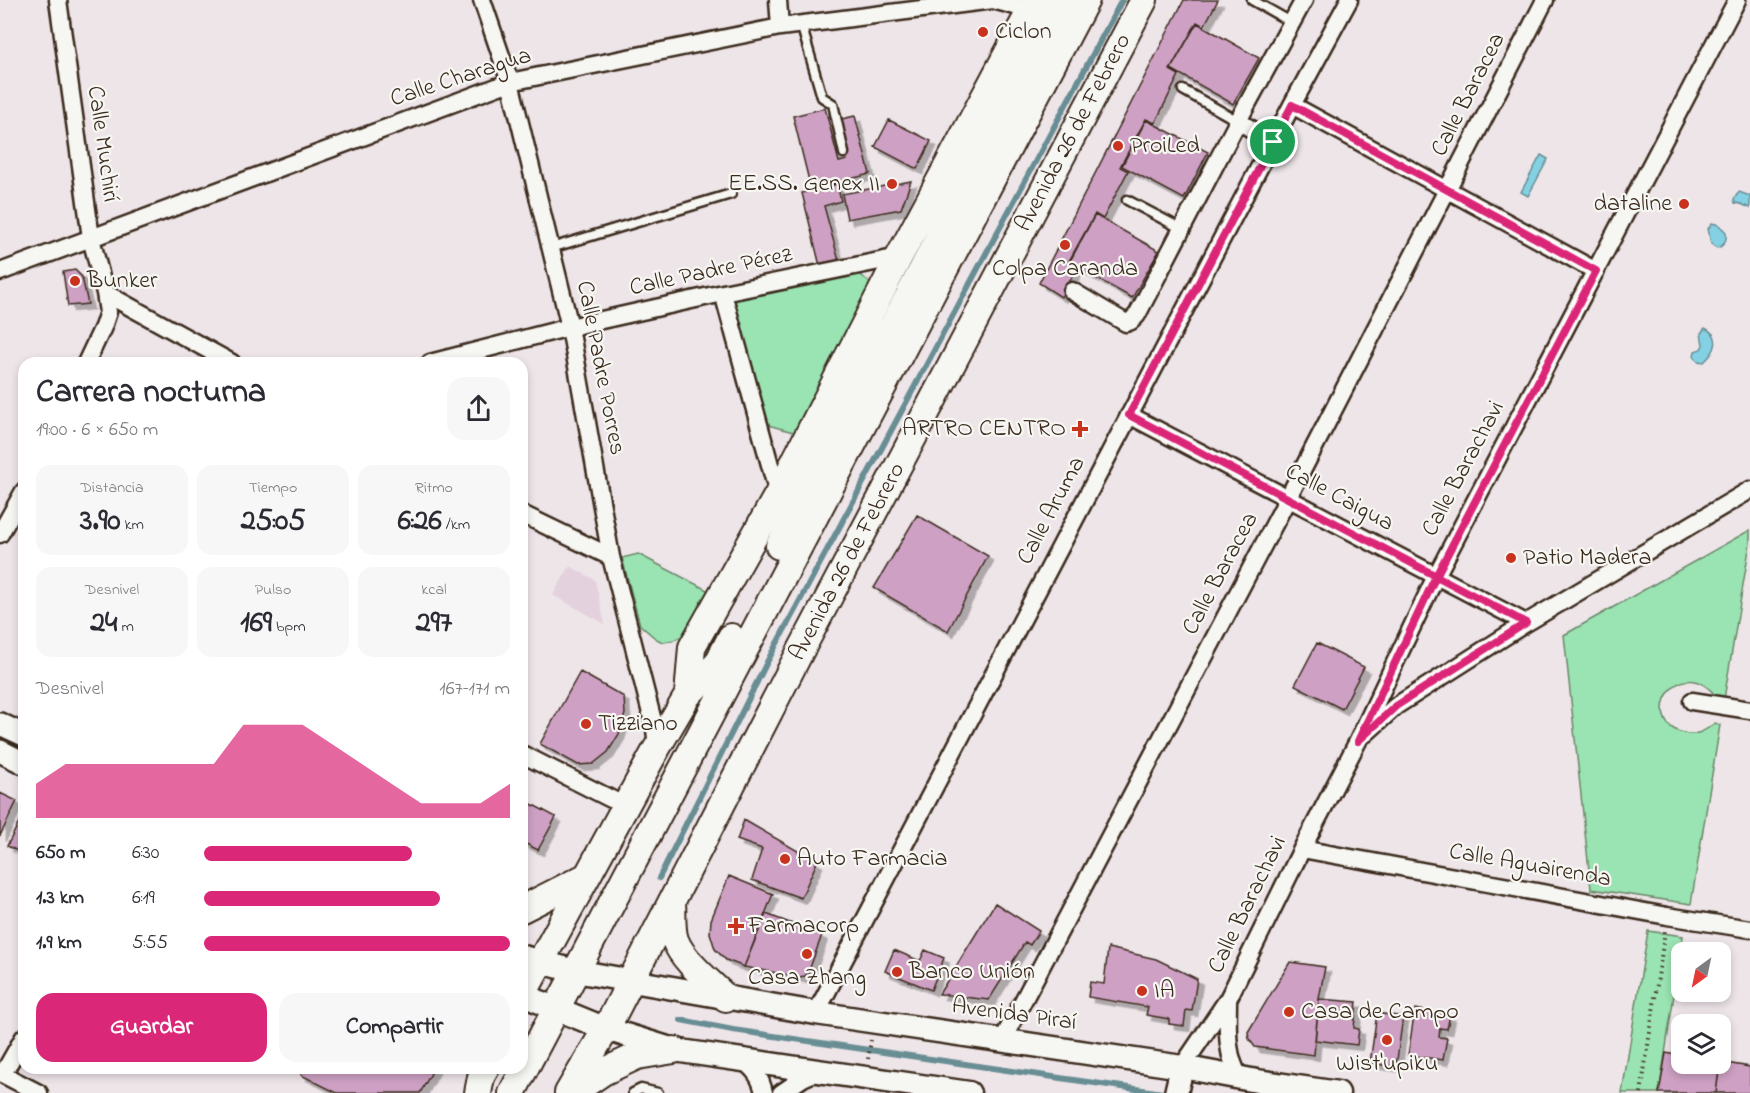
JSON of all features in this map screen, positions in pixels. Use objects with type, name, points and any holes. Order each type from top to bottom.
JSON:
[{"type":"main road","points":[[531,959],[587,876],[688,695],[718,663],[1062,0]]},
{"type":"main road","points":[[528,1062],[1086,0]]},
{"type":"main road","name":"Avenida 26 de Febrero","points":[[570,1093],[606,1029],[800,652],[1144,0]]},
{"type":"main road","points":[[688,695],[692,647],[777,494],[899,257],[1033,5]]},
{"type":"main road","points":[[798,454],[855,399]]},
{"type":"main road","points":[[528,906],[587,876]]},
{"type":"main road","points":[[672,901],[675,940],[698,970],[726,998]]},
{"type":"main road","name":"Avenida Piraí","points":[[531,959],[575,971],[816,1013],[1182,1067],[1243,1084],[1338,1093]]},
{"type":"main road","points":[[528,997],[606,1029],[674,1050],[969,1093]]},
{"type":"main road","points":[[570,1093],[603,1072],[637,1056],[674,1050]]},
{"type":"main road","points":[[1176,1093],[1182,1067]]},
{"type":"main road","points":[[512,1093],[522,1074]]},
{"type":"street","name":"Calle Muchirí","points":[[58,0],[91,238],[108,312],[89,357]]},
{"type":"street","name":"Calle Padre Porres","points":[[482,0],[510,82],[570,327],[611,557],[655,729],[657,748]]},
{"type":"street","points":[[778,0],[780,27]]},
{"type":"street","name":"Calle Charagua","points":[[0,273],[510,82],[780,27],[993,0],[1033,5]]},
{"type":"street","points":[[1072,291],[1126,323],[1137,315],[1304,0]]},
{"type":"street","name":"Calle Aruma","points":[[816,1013],[1349,0]]},
{"type":"street","name":"Calle Baracea","points":[[1002,1041],[1288,498],[1545,0]]},
{"type":"street","name":"Calle Barachavi","points":[[1182,1067],[1228,999],[1358,741],[1436,576],[1737,0]]},
{"type":"street","points":[[1292,105],[1596,271]]},
{"type":"street","points":[[1238,121],[1273,142]]},
{"type":"street","name":"Calle Padre Pérez","points":[[453,357],[570,327],[899,257]]},
{"type":"street","points":[[105,293],[221,357]]},
{"type":"street","points":[[723,293],[777,494]]},
{"type":"street","name":"Calle Caigua","points":[[1129,415],[1526,623]]},
{"type":"street","points":[[1358,741],[1396,706],[1526,623],[1750,490]]},
{"type":"street","points":[[0,534],[18,504]]},
{"type":"street","points":[[528,517],[611,557]]},
{"type":"street","points":[[1692,701],[1750,710]]},
{"type":"street","points":[[0,723],[18,732]]},
{"type":"street","points":[[0,751],[18,760]]},
{"type":"street","points":[[528,757],[625,806]]},
{"type":"street","name":"Calle Aguairenda","points":[[1302,849],[1750,929]]},
{"type":"street","name":"Calle Barachavi","points":[[1152,1062],[1167,1059],[1179,1051],[1228,999]]},
{"type":"street","name":"Calle Barachavi","points":[[1228,999],[1227,1037],[1233,1068],[1243,1084]]},
{"type":"street","points":[[18,1048],[2,1073],[39,1093]]},
{"type":"street","points":[[741,1059],[754,1069],[762,1083],[764,1093]]},
{"type":"street","points":[[781,1093],[803,1078],[819,1071]]},
{"type":"lane","points":[[1252,0],[1292,22]]},
{"type":"lane","points":[[801,24],[822,97],[833,104],[843,153]]},
{"type":"lane","points":[[1183,90],[1238,121]]},
{"type":"lane","points":[[551,248],[731,194]]},
{"type":"lane","points":[[1126,200],[1182,229]]},
{"type":"lane","points":[[633,1093],[641,1089],[658,1093]]},
{"type":"path","points":[[1641,1093],[1667,916]]},
{"type":"path","points":[[867,1064],[872,1032]]},
{"type":"shaded area","points":[[570,566],[595,580],[605,624],[553,595]]},
{"type":"green space","points":[[853,274],[861,275],[871,284],[797,433],[764,424],[732,301]]},
{"type":"green space","points":[[1750,530],[1750,543],[1724,699],[1718,699],[1704,685],[1691,681],[1679,683],[1670,691],[1664,702],[1663,713],[1668,724],[1680,732],[1694,734],[1715,723],[1720,725],[1691,904],[1591,889],[1564,635]]},
{"type":"green space","points":[[638,554],[711,592],[686,634],[672,641],[662,642],[640,625],[622,558]]},
{"type":"green space","points":[[1648,931],[1683,936],[1682,942],[1671,942],[1671,1002],[1673,1002],[1659,1093],[1622,1093]]},
{"type":"water","points":[[1541,155],[1548,159],[1528,196],[1521,192]]},
{"type":"water","points":[[1739,192],[1750,196],[1750,208],[1735,203],[1734,199]]},
{"type":"water","points":[[1712,223],[1719,225],[1726,232],[1725,242],[1717,248],[1711,244],[1708,229]]},
{"type":"water","points":[[1705,328],[1714,336],[1715,345],[1704,362],[1698,361],[1694,356],[1695,351],[1701,349],[1703,345],[1701,333]]},
{"type":"building","points":[[1184,0],[1218,0],[1204,26],[1197,22],[1170,70],[1179,75],[1155,123],[1146,119],[1120,167],[1128,171],[1103,219],[1095,214],[1068,263],[1077,268],[1061,297],[1039,283]]},
{"type":"building","points":[[1197,23],[1259,58],[1233,104],[1171,69]]},
{"type":"building","points":[[825,108],[839,162],[847,160],[837,120],[855,116],[870,174],[811,189],[793,116]]},
{"type":"building","points":[[889,120],[931,141],[917,169],[875,147]]},
{"type":"building","points":[[1146,120],[1208,152],[1184,199],[1122,166]]},
{"type":"building","points":[[911,181],[901,209],[847,219],[842,194]]},
{"type":"building","points":[[837,184],[841,201],[824,206],[839,261],[820,266],[802,193]]},
{"type":"building","points":[[1095,215],[1159,251],[1132,298],[1069,263]]},
{"type":"building","points":[[75,270],[82,277],[88,304],[68,306],[63,272]]},
{"type":"building","points":[[917,515],[988,556],[948,631],[874,588]]},
{"type":"building","points":[[1317,643],[1364,667],[1342,709],[1295,685]]},
{"type":"building","name":"Tizziano","points":[[580,672],[624,697],[625,714],[619,734],[608,752],[593,764],[578,765],[540,744]]},
{"type":"building","points":[[0,793],[17,801],[0,836]]},
{"type":"building","points":[[528,802],[556,817],[538,850],[528,845]]},
{"type":"building","name":"Auto Farmacia","points":[[744,820],[817,862],[801,898],[752,880],[762,849],[737,840]]},
{"type":"building","points":[[18,825],[18,851],[7,846]]},
{"type":"building","name":"Farmacorp","points":[[729,876],[773,894],[744,967],[726,960],[715,949],[710,933],[711,920]]},
{"type":"building","points":[[995,903],[1039,931],[1030,945],[1025,942],[989,1000],[939,994]]},
{"type":"building","points":[[766,914],[822,935],[805,976],[799,977],[744,967]]},
{"type":"building","name":"IA","points":[[1108,948],[1156,959],[1197,979],[1192,1011],[1186,1010],[1184,1026],[1169,1024],[1169,1019],[1146,1015],[1148,1007],[1088,997],[1090,982],[1104,984]]},
{"type":"building","points":[[894,950],[920,961],[925,950],[944,958],[931,990],[885,971]]},
{"type":"building","name":"Casa de Campo","points":[[1290,962],[1325,967],[1319,999],[1314,1055],[1255,1047],[1249,1039],[1248,1032]]},
{"type":"building","points":[[1319,999],[1357,1002],[1354,1028],[1359,1029],[1357,1045],[1315,1040]]},
{"type":"building","points":[[1415,1009],[1450,1015],[1447,1029],[1440,1028],[1439,1037],[1447,1038],[1443,1060],[1408,1055]]},
{"type":"building","name":"Wist'upiku","points":[[1377,1013],[1403,1017],[1396,1067],[1370,1063]]},
{"type":"building","points":[[1666,1053],[1671,1054],[1671,1074],[1719,1074],[1716,1093],[1659,1093]]},
{"type":"building","points":[[1731,1064],[1750,1067],[1750,1093],[1716,1093],[1718,1074],[1731,1074]]},
{"type":"building","points":[[431,1074],[420,1093],[337,1093],[301,1075]]},
{"type":"waterway","points":[[659,878],[767,662],[1122,0]]},
{"type":"waterway","points":[[681,1020],[733,1030],[1163,1093]]},
{"type":"place","name":"Ciclon","points":[[983,32]]},
{"type":"place","name":"ProiLed","points":[[1118,146]]},
{"type":"place","name":"EE.SS. Genex II","points":[[892,184]]},
{"type":"place","name":"dataline","points":[[1684,204]]},
{"type":"place","name":"Colpa Caranda","points":[[1065,245]]},
{"type":"place","name":"Bunker","points":[[75,281]]},
{"type":"place","name":"ARTRO CENTRO","points":[[1080,429]]},
{"type":"place","name":"Patio Madera","points":[[1511,558]]},
{"type":"place","name":"Tizziano","points":[[586,724]]},
{"type":"place","name":"Auto Farmacia","points":[[785,859]]},
{"type":"place","name":"Farmacorp","points":[[736,926]]},
{"type":"place","name":"Casa Zhang","points":[[807,954]]},
{"type":"place","name":"Banco Unión","points":[[897,972]]},
{"type":"place","name":"IA","points":[[1142,991]]},
{"type":"place","name":"Casa de Campo","points":[[1289,1012]]},
{"type":"place","name":"Wist'upiku","points":[[1387,1040]]},
{"type":"route","points":[[1273,142],[1129,415],[1436,576],[1526,623],[1396,706],[1358,741],[1436,576],[1596,271],[1292,105],[1273,142]]}]
